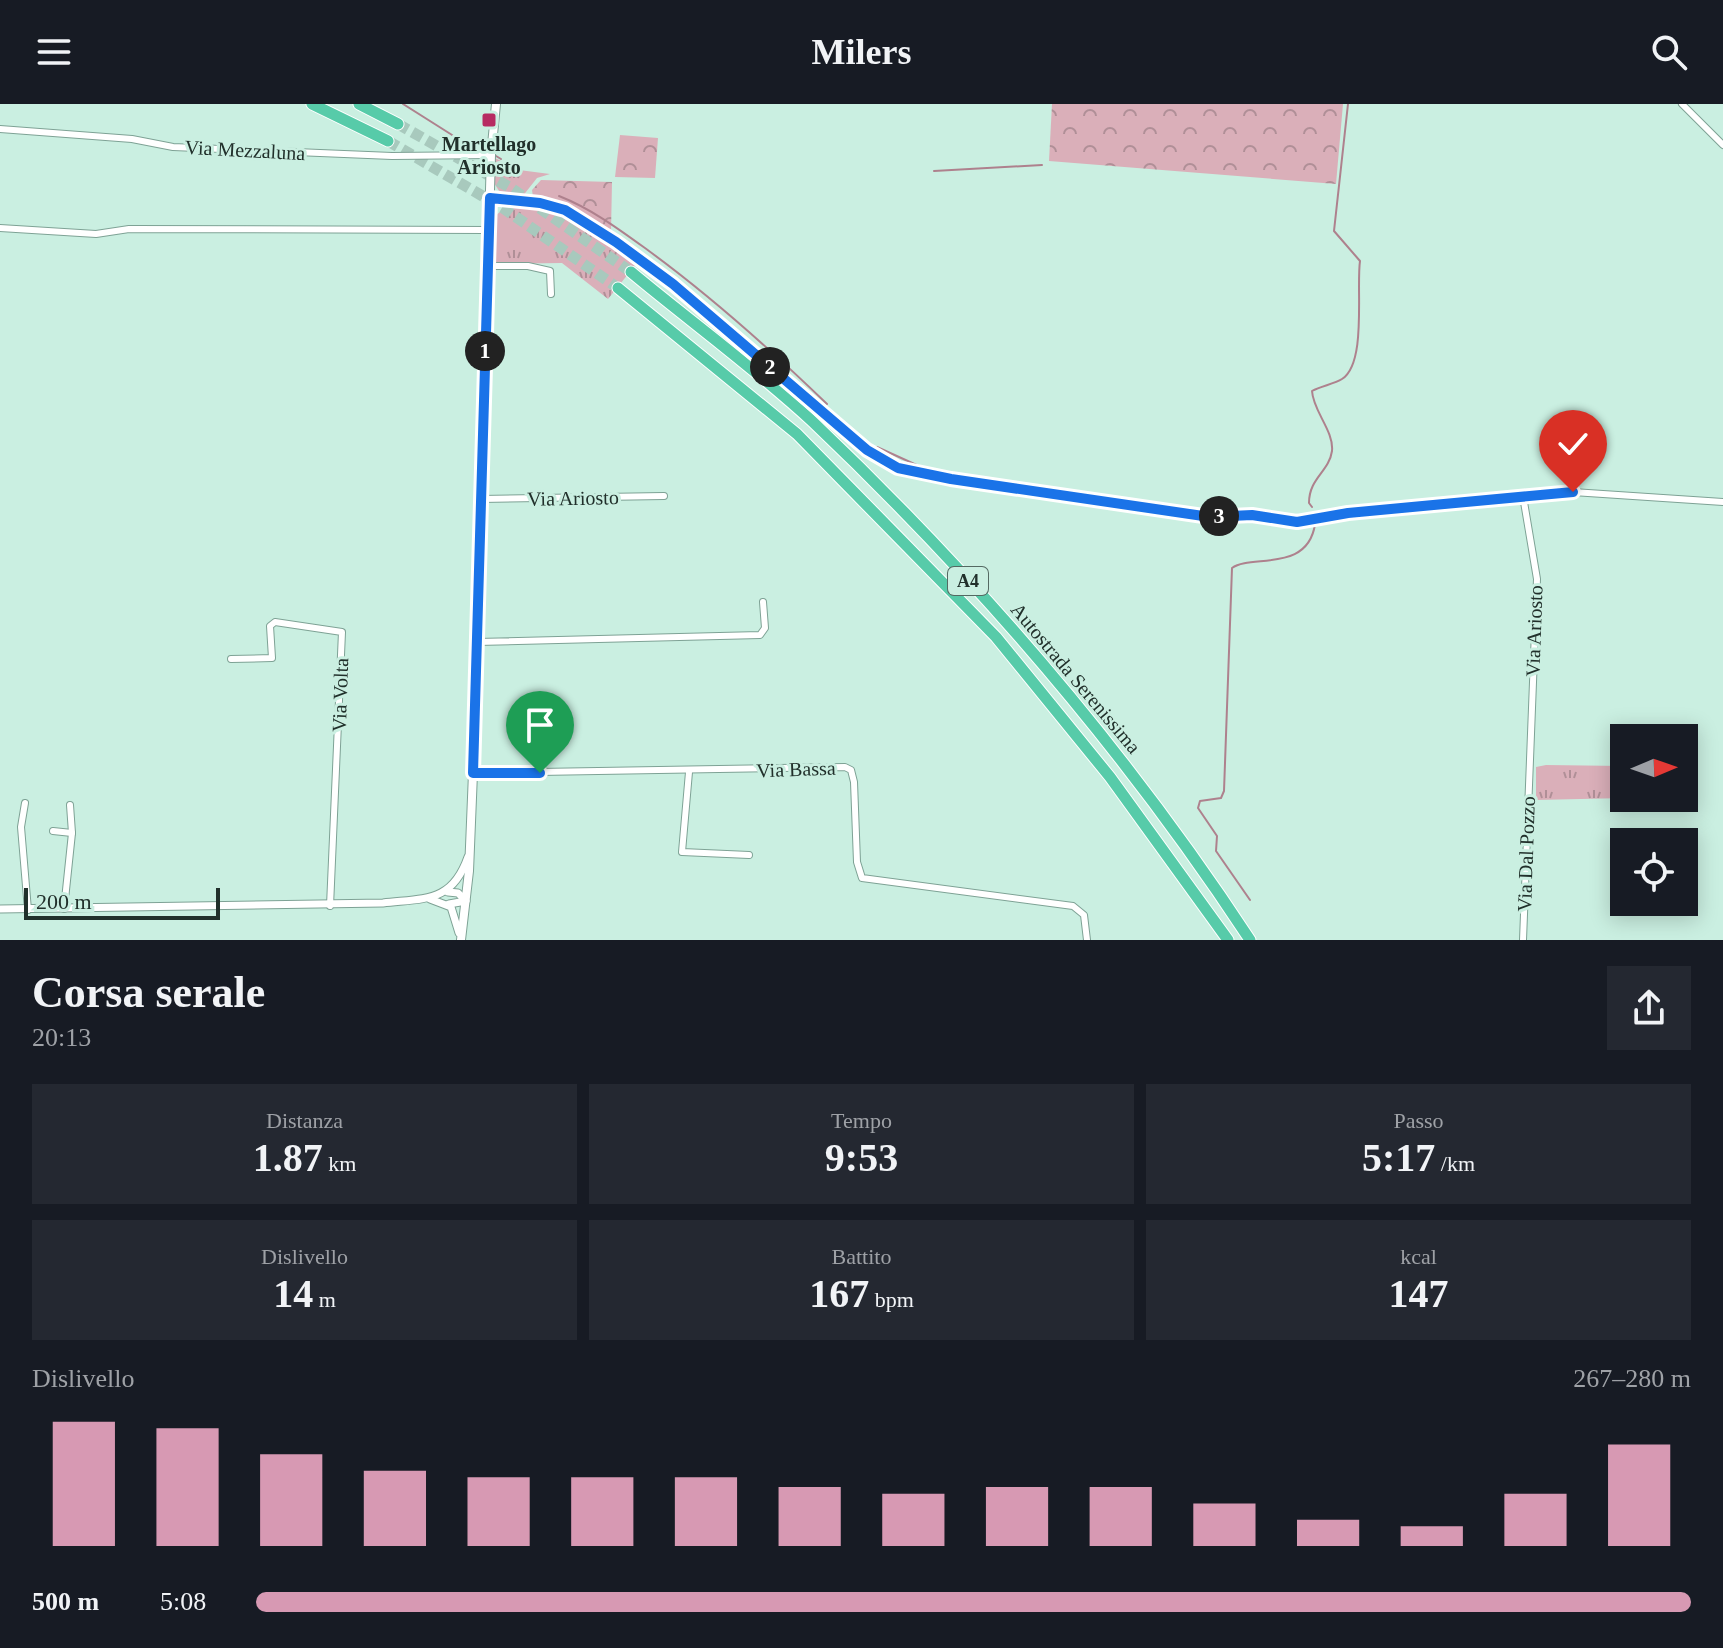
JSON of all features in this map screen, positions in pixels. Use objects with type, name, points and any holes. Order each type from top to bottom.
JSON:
[{"type":"highway","points":[[312,104],[388,141]]},
{"type":"highway","points":[[359,104],[398,124]]},
{"type":"highway","name":"Autostrada Serenissima","points":[[631,272],[812,421],[1015,629],[1124,763],[1250,940]]},
{"type":"highway","name":"Autostrada Serenissima","points":[[618,288],[797,434],[996,637],[1110,777],[1228,940]]},
{"type":"main road","points":[[460,940],[470,853],[491,155],[496,104]]},
{"type":"street","points":[[1682,104],[1723,145]]},
{"type":"street","name":"Via Mezzaluna","points":[[0,129],[234,150],[392,156],[491,155]]},
{"type":"street","points":[[490,198],[540,203],[565,210],[616,242],[673,284],[867,450],[913,472],[1210,517],[1252,515],[1297,522],[1348,513],[1573,492],[1723,502]]},
{"type":"street","points":[[0,228],[96,234],[141,229],[489,230]]},
{"type":"street","points":[[488,266],[550,271],[551,294]]},
{"type":"street","name":"Via Ariosto","points":[[481,499],[664,496]]},
{"type":"street","name":"Via Ariosto","points":[[1523,496],[1537,579],[1529,767]]},
{"type":"street","points":[[477,642],[760,635],[764,631],[763,602]]},
{"type":"street","name":"Via Volta","points":[[231,659],[272,658],[270,626],[275,622],[342,632],[330,906]]},
{"type":"street","name":"Via Bassa","points":[[473,773],[689,772],[845,767],[851,770],[854,782],[857,862],[862,878],[1073,906],[1084,915],[1087,940]]},
{"type":"street","name":"Via Dal Pozzo","points":[[1523,940],[1529,767]]},
{"type":"street","points":[[689,772],[682,852],[749,855]]},
{"type":"street","points":[[25,803],[21,827],[28,910]]},
{"type":"street","points":[[64,909],[72,833],[70,805]]},
{"type":"street","points":[[53,831],[72,833]]},
{"type":"street","points":[[446,892],[462,876],[470,853]]},
{"type":"street","points":[[0,909],[330,906],[428,898],[446,892],[458,893],[466,901]]},
{"type":"street","points":[[428,898],[449,904],[466,901]]},
{"type":"street","points":[[449,904],[457,919],[460,940]]},
{"type":"green space","points":[[1052,104],[1343,104],[1336,184],[1049,161]]},
{"type":"green space","points":[[620,135],[658,138],[655,178],[615,177]]},
{"type":"green space","points":[[495,158],[519,170],[550,174],[537,178],[522,197],[501,194],[494,183]]},
{"type":"green space","points":[[541,180],[612,182],[611,232],[564,204],[533,197],[532,190]]},
{"type":"green space","points":[[507,206],[527,207],[562,216],[637,263],[608,299],[562,263],[493,264],[494,217]]},
{"type":"green space","points":[[1610,766],[1610,798],[1536,800],[1536,767]]},
{"type":"waterway","points":[[403,104],[460,140]]},
{"type":"waterway","points":[[1312,507],[1309,503],[1312,487],[1332,451],[1330,436],[1312,391],[1342,379],[1350,370],[1358,342],[1360,261],[1334,231],[1348,104]]},
{"type":"waterway","points":[[496,156],[501,159]]},
{"type":"waterway","points":[[934,171],[1042,165]]},
{"type":"waterway","points":[[559,196],[606,220],[673,269],[741,324],[827,404]]},
{"type":"waterway","points":[[877,447],[932,472],[1143,501]]},
{"type":"waterway","points":[[1250,900],[1216,851],[1217,836],[1198,808],[1200,801],[1221,798],[1224,791],[1232,568],[1291,556],[1302,550],[1315,524]]},
{"type":"tunnel","points":[[398,124],[511,188],[631,272]]},
{"type":"tunnel","points":[[388,141],[503,208],[618,288]]},
{"type":"place","name":"Martellago Ariosto","points":[[489,120]]},
{"type":"route","points":[[540,773],[473,773],[490,198],[540,203],[565,210],[616,242],[673,284],[867,450],[898,468],[951,479],[1210,517],[1252,515],[1297,522],[1348,513],[1399,511],[1438,503],[1551,491],[1573,492]]}]
